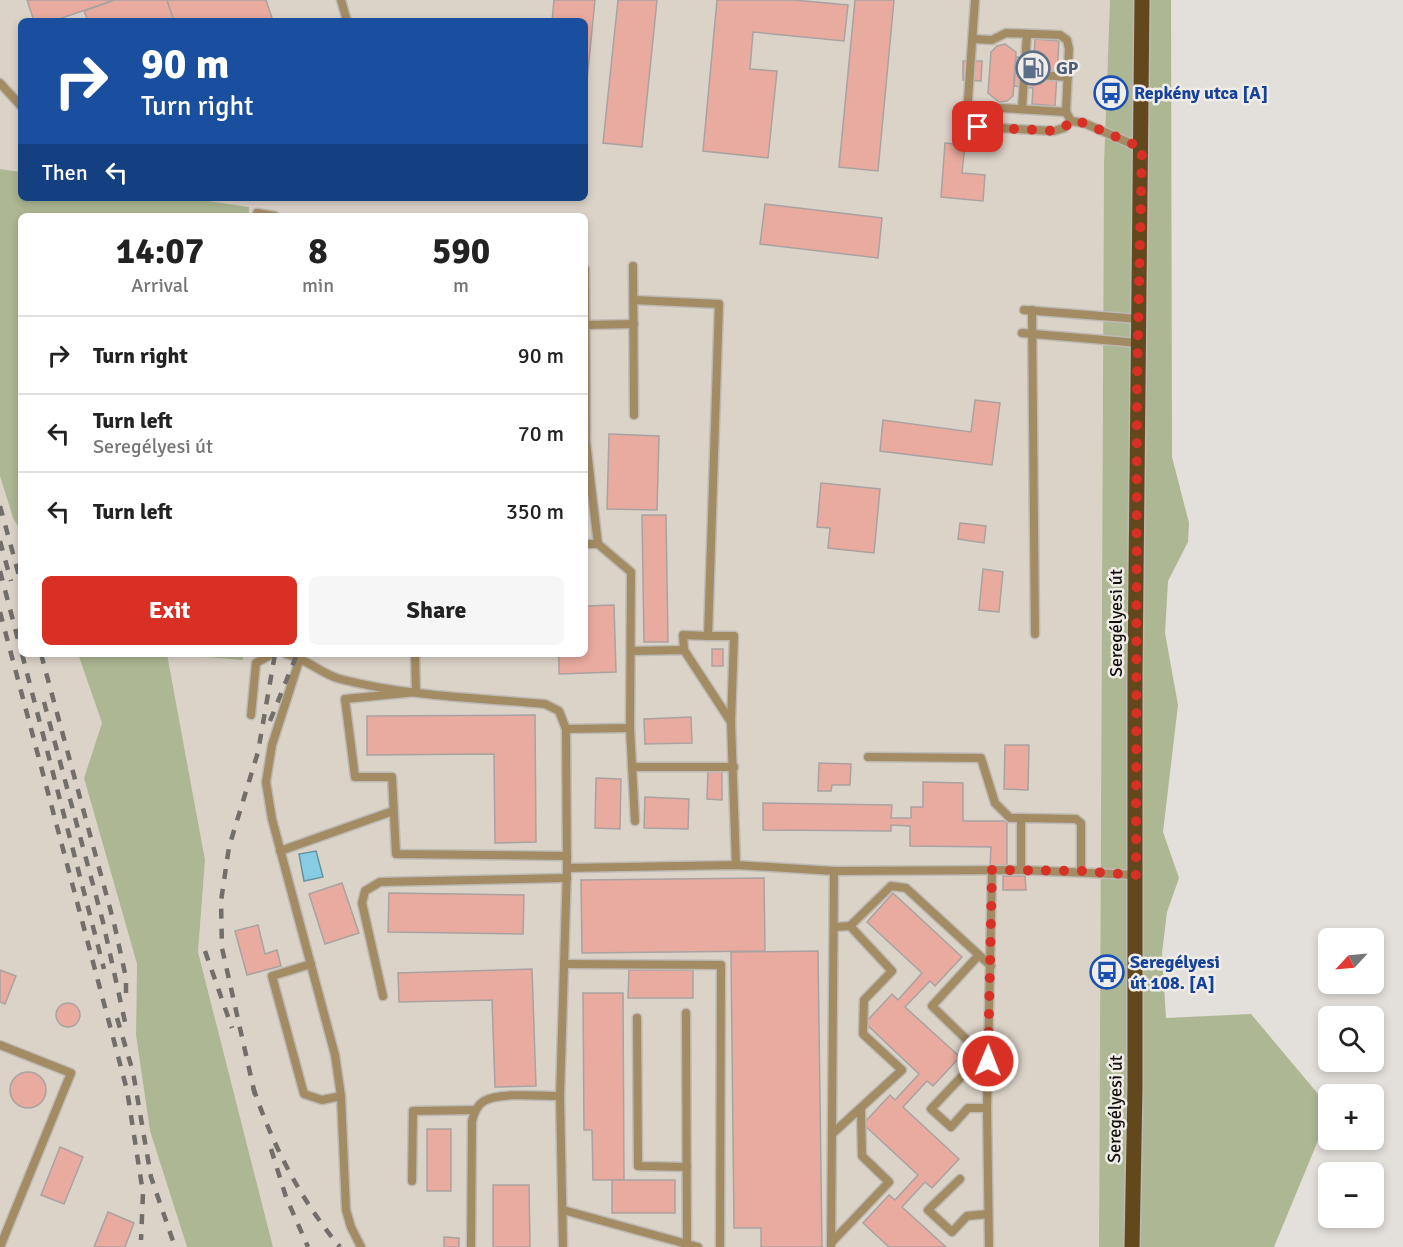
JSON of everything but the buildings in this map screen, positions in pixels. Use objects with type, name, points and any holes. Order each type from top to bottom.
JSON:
[{"type":"main road","name":"Seregélyesi út","points":[[1132,1247],[1142,0]]},
{"type":"lane","points":[[340,0],[346,18]]},
{"type":"lane","points":[[975,0],[968,106],[970,123],[978,127],[1054,131],[1064,128],[1071,121]]},
{"type":"lane","points":[[972,39],[992,40],[1006,33],[1060,35],[1067,40],[1066,112],[1071,121]]},
{"type":"lane","points":[[1022,109],[1027,34]]},
{"type":"lane","points":[[1024,74],[1068,77]]},
{"type":"lane","points":[[0,83],[18,103]]},
{"type":"lane","points":[[968,106],[1066,112]]},
{"type":"lane","points":[[1071,121],[1084,123],[1142,148]]},
{"type":"lane","points":[[633,266],[634,415]]},
{"type":"lane","points":[[634,300],[719,304],[708,636]]},
{"type":"lane","points":[[1035,634],[1032,333],[1028,310],[1139,319]]},
{"type":"lane","points":[[588,325],[634,324]]},
{"type":"lane","points":[[1022,333],[1139,343]]},
{"type":"lane","points":[[588,459],[598,544]]},
{"type":"lane","points":[[588,544],[598,544],[631,572],[630,728],[635,821]]},
{"type":"lane","points":[[731,722],[684,650],[683,635],[734,636],[731,722],[736,865]]},
{"type":"lane","points":[[631,651],[684,650]]},
{"type":"lane","points":[[250,715],[256,663],[267,657]]},
{"type":"lane","points":[[296,657],[338,679],[416,692],[545,704],[559,711],[566,729],[567,856],[560,1096],[563,1247]]},
{"type":"lane","points":[[415,657],[416,692]]},
{"type":"lane","points":[[300,658],[272,745],[266,782],[280,851],[335,1055],[341,1096],[346,1210],[361,1247]]},
{"type":"lane","points":[[416,692],[345,699],[354,777],[392,777],[396,854],[567,856]]},
{"type":"lane","points":[[566,729],[630,728]]},
{"type":"lane","points":[[868,757],[981,758],[995,803],[1010,818],[1076,819],[1081,823],[1081,871]]},
{"type":"lane","points":[[632,767],[734,766]]},
{"type":"lane","points":[[280,851],[393,811]]},
{"type":"lane","points":[[1021,870],[1022,818]]},
{"type":"lane","points":[[383,996],[362,903],[365,891],[380,882],[736,865],[834,871],[1021,870],[1136,875]]},
{"type":"lane","points":[[989,1247],[987,1108],[992,870]]},
{"type":"lane","points":[[831,1245],[834,871]]},
{"type":"lane","points":[[834,927],[850,926],[891,886],[906,888],[991,966]]},
{"type":"lane","points":[[832,1134],[902,1070],[863,1034],[864,1000],[892,970],[850,926]]},
{"type":"lane","points":[[978,956],[932,1006],[968,1041],[966,1072],[931,1109],[951,1127],[968,1108],[987,1108]]},
{"type":"lane","points":[[311,964],[272,976],[304,1094],[322,1100],[341,1096]]},
{"type":"lane","points":[[564,964],[721,964],[720,1247]]},
{"type":"lane","points":[[686,1013],[687,1243]]},
{"type":"lane","points":[[637,1018],[638,1166],[687,1167]]},
{"type":"lane","points":[[0,1045],[71,1073],[0,1247]]},
{"type":"lane","points":[[471,1247],[472,1121],[475,1110],[484,1100],[497,1097],[560,1096]]},
{"type":"lane","points":[[831,1245],[889,1182],[862,1156],[861,1109]]},
{"type":"lane","points":[[412,1181],[413,1111],[475,1110]]},
{"type":"lane","points":[[960,1179],[928,1210],[952,1232],[967,1216],[988,1214]]},
{"type":"lane","points":[[563,1210],[698,1247]]},
{"type":"shaded area","points":[[0,0],[1110,0],[1104,164],[1099,1247],[273,1247],[198,952],[205,860],[168,657],[243,660],[243,657],[588,657],[588,213],[249,213],[249,207],[208,201],[588,201],[588,18],[18,18],[18,172],[0,169]]},
{"type":"shaded area","points":[[0,476],[13,518],[18,526],[18,657],[79,657],[102,723],[84,778],[137,964],[136,1035],[150,1131],[187,1247],[0,1247]]},
{"type":"green space","points":[[1110,0],[1171,0],[1172,457],[1189,523],[1188,542],[1168,581],[1165,633],[1178,705],[1163,832],[1179,878],[1167,912],[1162,953],[1166,1018],[1251,1014],[1318,1094],[1318,1141],[1274,1247],[1099,1247],[1104,164]]},
{"type":"green space","points":[[0,169],[18,172],[18,201],[208,201],[249,207],[249,213],[18,213],[18,526],[13,518],[0,476]]},
{"type":"green space","points":[[79,657],[168,657],[205,860],[198,952],[273,1247],[187,1247],[150,1131],[136,1035],[137,964],[84,778],[102,723]]},
{"type":"green space","points":[[206,657],[243,657],[243,660]]},
{"type":"water","points":[[316,851],[323,877],[304,881],[299,854]]},
{"type":"railway","points":[[0,506],[18,572]]},
{"type":"railway","points":[[0,541],[11,581]]},
{"type":"railway","points":[[0,571],[18,640]]},
{"type":"railway","points":[[0,612],[127,1090],[143,1193],[141,1240]]},
{"type":"railway","points":[[23,657],[104,969]]},
{"type":"railway","points":[[42,657],[114,923],[126,978],[126,997]]},
{"type":"railway","points":[[255,1095],[222,948],[221,901],[229,847],[258,752],[274,657]]},
{"type":"railway","points":[[270,721],[296,657]]},
{"type":"railway","points":[[44,702],[103,922],[127,1031]]},
{"type":"railway","points":[[205,951],[232,1028]]},
{"type":"railway","points":[[117,1018],[133,1072],[151,1177],[175,1247]]},
{"type":"railway","points":[[253,1087],[269,1130],[289,1171],[313,1211],[340,1247]]},
{"type":"railway","points":[[271,1149],[286,1197],[308,1247]]},
{"type":"place","name":"GP","points":[[1033,68]]},
{"type":"place","name":"Repkény utca [A]","points":[[1111,93]]},
{"type":"place","name":"Seregélyesi út 108. [A]","points":[[1107,972]]},
{"type":"route","points":[[978,127],[1054,131],[1064,128],[1071,121],[1084,123],[1142,148],[1137,381],[1136,875],[1081,871],[992,870],[988,1061]]}]
